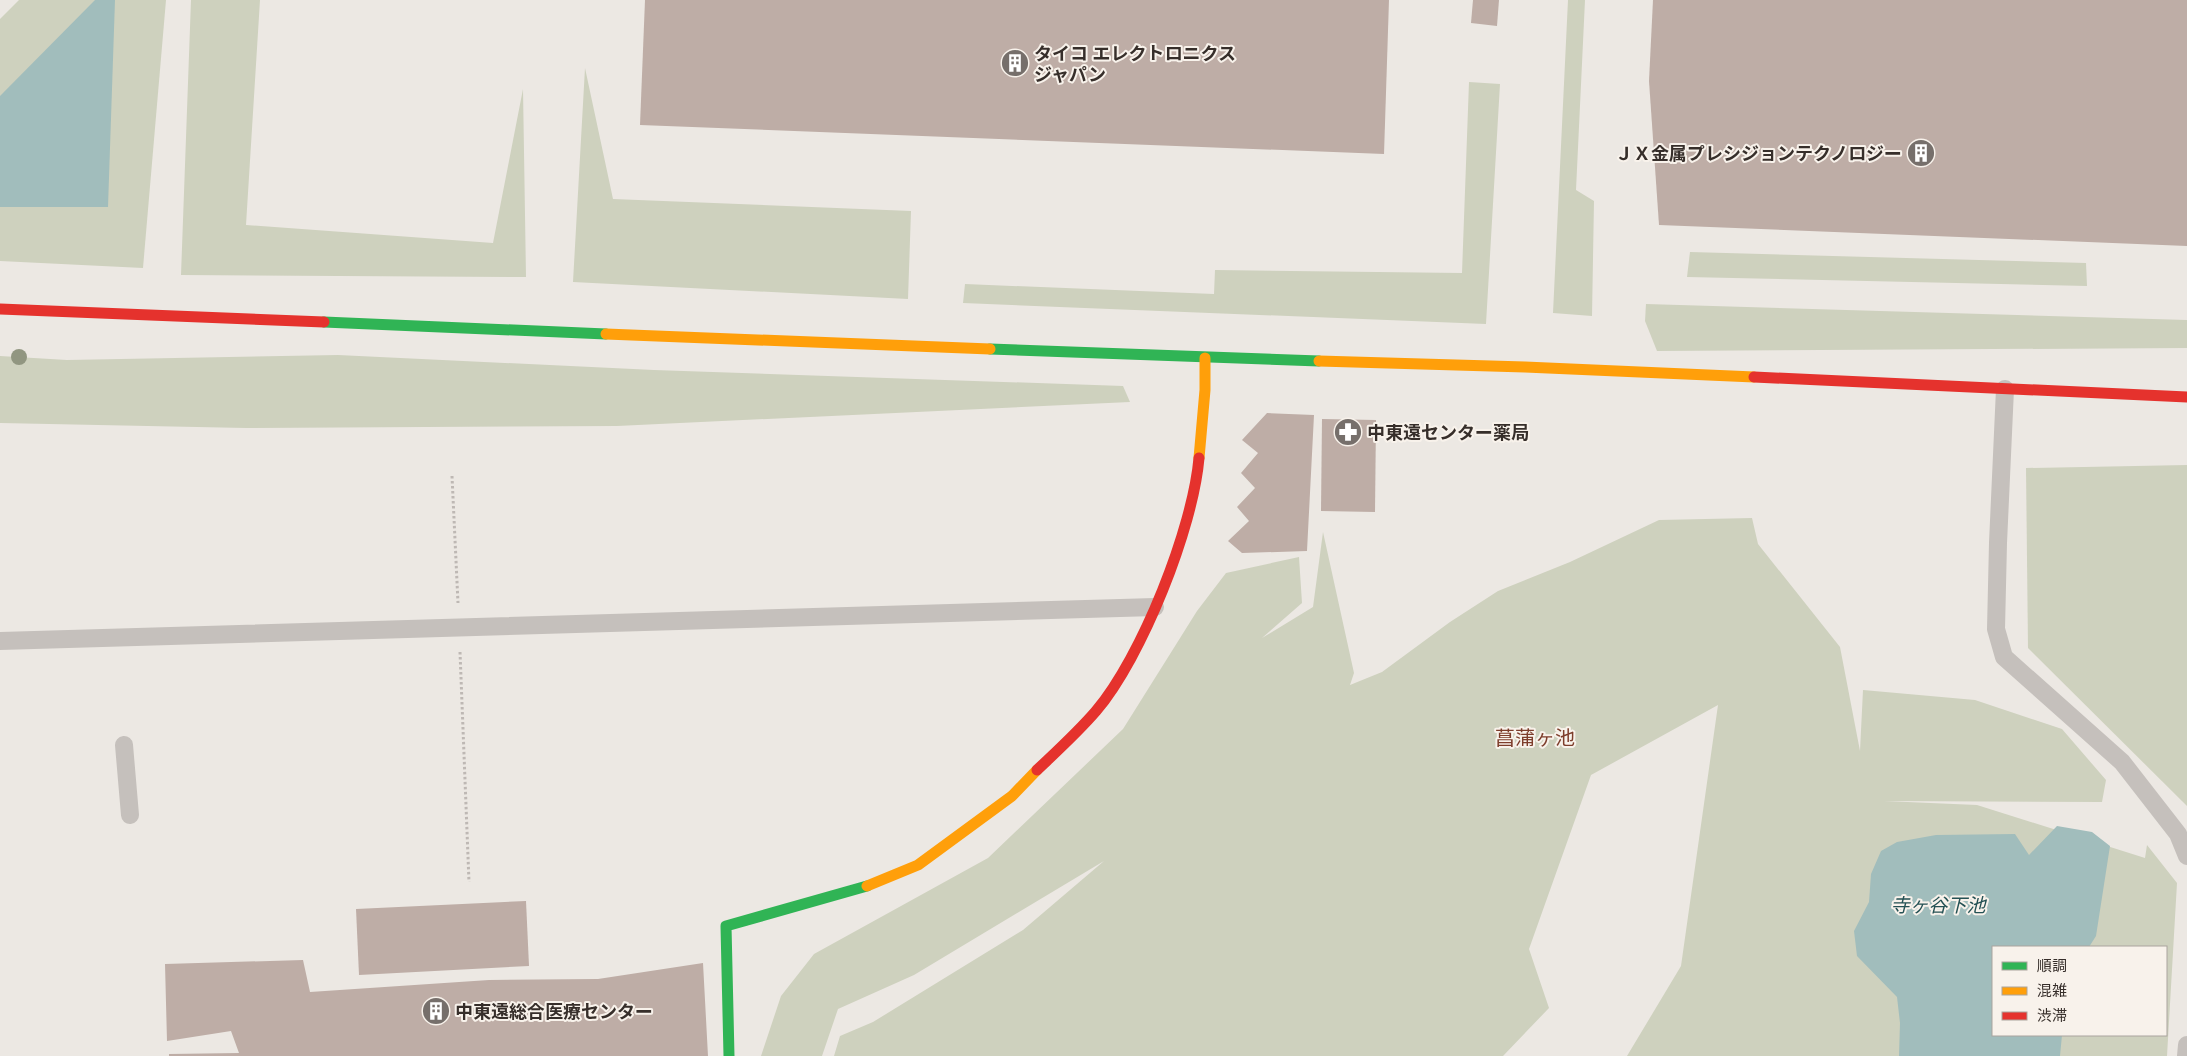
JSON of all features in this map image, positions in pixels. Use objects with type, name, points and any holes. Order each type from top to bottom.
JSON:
[{"type":"street","points":[[0,308],[1205,358],[1534,367],[2187,397]]},
{"type":"street","points":[[729,1056],[726,926],[875,884],[918,865],[1012,796],[1097,710],[1127,666],[1155,607],[1186,525],[1197,471],[1205,390],[1205,358]]},
{"type":"lane","points":[[2005,389],[1996,629],[2004,657],[2122,762],[2178,834],[2187,856]]},
{"type":"lane","points":[[0,641],[1155,607]]},
{"type":"lane","points":[[124,745],[130,815]]},
{"type":"lane","points":[[2186,1056],[2187,1045]]},
{"type":"path","points":[[452,476],[458,605]]},
{"type":"path","points":[[459,645],[469,882]]},
{"type":"green space","points":[[19,0],[166,0],[143,268],[0,261],[0,19]]},
{"type":"green space","points":[[191,0],[260,0],[246,225],[493,243],[523,89],[526,277],[181,275]]},
{"type":"green space","points":[[1568,0],[1585,0],[1576,190],[1594,201],[1592,316],[1553,313]]},
{"type":"green space","points":[[585,68],[613,199],[911,211],[908,299],[573,282]]},
{"type":"green space","points":[[1469,82],[1500,84],[1486,324],[963,303],[965,284],[1214,294],[1215,270],[1462,273]]},
{"type":"green space","points":[[1690,252],[2086,263],[2087,286],[1687,277]]},
{"type":"green space","points":[[1646,304],[2187,320],[2187,348],[1657,351],[1645,321]]},
{"type":"green space","points":[[338,355],[654,370],[1123,386],[1130,402],[617,426],[246,428],[0,423],[0,356],[67,360]]},
{"type":"green space","points":[[2187,465],[2187,806],[2028,648],[2026,468]]},
{"type":"green space","points":[[1752,518],[1758,544],[1840,647],[1860,751],[1863,690],[1975,700],[2062,729],[2106,780],[2102,802],[1884,801],[1977,805],[2145,858],[2147,845],[2177,883],[2167,1056],[1627,1056],[1681,966],[1718,705],[1591,775],[1529,949],[1549,1008],[1503,1056],[834,1056],[840,1036],[873,1022],[1023,930],[1104,861],[914,975],[838,1009],[822,1056],[761,1056],[781,996],[814,954],[988,858],[1123,729],[1197,611],[1226,573],[1299,557],[1302,603],[1262,638],[1313,607],[1323,532],[1354,673],[1350,685],[1382,672],[1450,622],[1498,591],[1570,562],[1659,520]]},
{"type":"water","points":[[95,0],[115,0],[108,207],[0,207],[0,96]]},
{"type":"water","name":"寺ヶ谷下池","points":[[2057,826],[2092,832],[2110,846],[2096,936],[2090,946],[1992,946],[1992,1036],[2062,1036],[2060,1056],[1899,1056],[1900,1023],[1897,997],[1857,956],[1854,931],[1869,902],[1871,874],[1881,851],[1897,842],[1936,835],[2015,834],[2029,855]]},
{"type":"building","name":"タイコ エレクトロニクス ジャパン","points":[[645,0],[1389,0],[1384,154],[640,125]]},
{"type":"building","points":[[1473,0],[1499,0],[1497,26],[1471,23]]},
{"type":"building","name":"ＪＸ金属プレシジョンテクノロジー","points":[[1653,0],[2187,0],[2187,246],[1659,225],[1649,81]]},
{"type":"building","points":[[1267,413],[1314,415],[1307,551],[1242,553],[1228,541],[1249,521],[1237,507],[1255,488],[1241,473],[1258,453],[1242,440]]},
{"type":"building","points":[[1322,419],[1376,420],[1375,512],[1321,511]]},
{"type":"building","points":[[526,901],[529,966],[359,975],[356,909]]},
{"type":"building","name":"中東遠総合医療センター","points":[[303,960],[310,992],[489,980],[598,979],[703,963],[708,1056],[169,1056],[169,1054],[239,1053],[231,1031],[167,1041],[165,964]]},
{"type":"traffic: fast","points":[[324,322],[606,334]]},
{"type":"traffic: fast","points":[[990,349],[1319,361]]},
{"type":"traffic: fast","points":[[729,1056],[726,926],[867,886]]},
{"type":"traffic: slow","points":[[606,334],[990,349]]},
{"type":"traffic: slow","points":[[1199,458],[1205,390],[1205,358]]},
{"type":"traffic: slow","points":[[1319,361],[1525,367],[1754,377]]},
{"type":"traffic: slow","points":[[867,886],[918,865],[1012,796],[1037,770]]},
{"type":"traffic: jam","points":[[0,309],[324,322]]},
{"type":"traffic: jam","points":[[1754,377],[2187,397]]},
{"type":"traffic: jam","points":[[1037,770],[1096,711],[1131,659],[1147,626],[1176,555],[1195,487],[1199,458]]},
{"type":"place","name":"タイコ エレクトロニクス ジャパン","points":[[1015,63]]},
{"type":"place","name":"ＪＸ金属プレシジョンテクノロジー","points":[[1921,153]]},
{"type":"place","name":"中東遠センター薬局","points":[[1348,432]]},
{"type":"place","name":"中東遠総合医療センター","points":[[436,1011]]},
{"type":"district","name":"菖蒲ヶ池","points":[[1535,738]]}]
